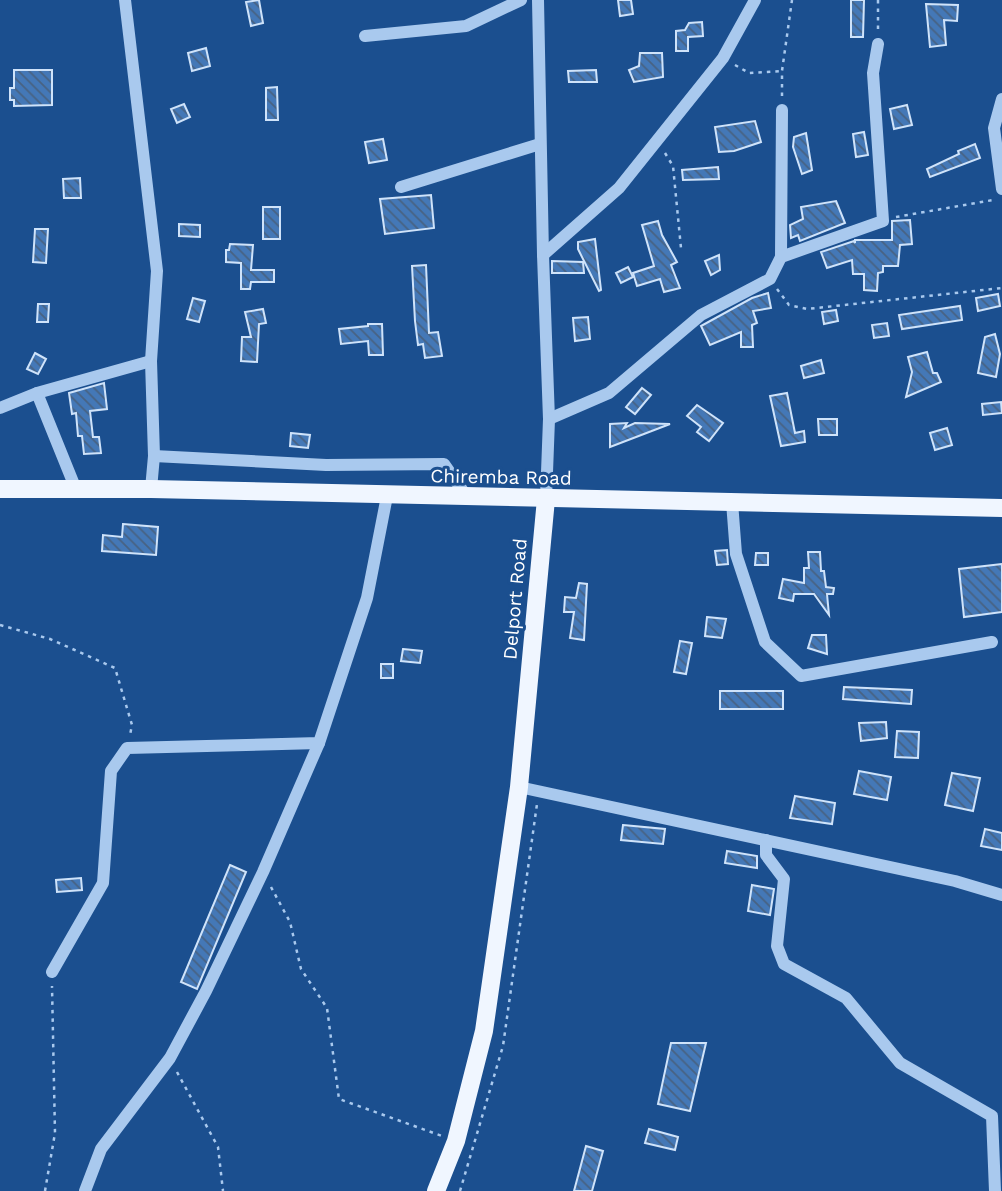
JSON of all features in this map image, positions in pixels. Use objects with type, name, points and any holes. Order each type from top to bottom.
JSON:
[{"type":"main road","name":"Chiremba Road","points":[[0,489],[152,489],[1002,508]]},
{"type":"main road","name":"Delport Road","points":[[436,1191],[456,1141],[484,1031],[519,787],[546,499]]},
{"type":"street","points":[[125,0],[157,271],[151,361],[154,456],[152,489]]},
{"type":"street","points":[[365,36],[466,26],[521,0]]},
{"type":"street","name":"Delport Road","points":[[538,0],[549,419],[546,499]]},
{"type":"street","points":[[543,255],[619,188],[723,58],[755,0]]},
{"type":"street","points":[[781,257],[883,220],[873,73],[878,44]]},
{"type":"street","points":[[1002,99],[994,128],[1002,188]]},
{"type":"street","points":[[549,419],[609,393],[701,315],[769,279],[781,257],[782,110]]},
{"type":"street","points":[[401,187],[540,144]]},
{"type":"street","points":[[0,408],[37,393],[151,361]]},
{"type":"street","points":[[37,393],[75,488]]},
{"type":"street","points":[[154,456],[326,464],[444,464],[467,497]]},
{"type":"street","points":[[85,1191],[101,1149],[170,1058],[206,991],[263,872],[319,743],[368,598],[387,496]]},
{"type":"street","points":[[732,502],[736,554],[765,642],[801,676],[992,642]]},
{"type":"street","points":[[52,972],[103,883],[110,772],[127,748],[319,743]]},
{"type":"street","points":[[519,787],[955,881],[1002,895]]},
{"type":"street","points":[[766,840],[766,855],[784,879],[776,946],[784,964],[846,998],[900,1063],[992,1116],[995,1191]]},
{"type":"path","points":[[782,110],[782,71],[792,0]]},
{"type":"path","points":[[878,0],[878,44]]},
{"type":"path","points":[[723,58],[749,73],[782,71]]},
{"type":"path","points":[[657,142],[673,166],[681,248]]},
{"type":"path","points":[[883,220],[1002,199]]},
{"type":"path","points":[[769,279],[789,305],[807,309],[1002,288]]},
{"type":"path","points":[[0,625],[50,639],[115,668],[132,725],[127,748]]},
{"type":"path","points":[[263,872],[290,922],[301,969],[327,1008],[339,1099],[456,1141]]},
{"type":"path","points":[[45,1191],[55,1133],[52,972]]},
{"type":"path","points":[[170,1058],[218,1147],[223,1191]]},
{"type":"building","points":[[259,0],[263,23],[251,26],[246,2]]},
{"type":"building","points":[[618,0],[631,0],[633,14],[620,16]]},
{"type":"building","points":[[851,0],[864,0],[863,37],[851,37]]},
{"type":"building","points":[[926,4],[958,5],[957,21],[944,20],[946,45],[930,47]]},
{"type":"building","points":[[702,22],[703,36],[688,37],[688,51],[676,51],[676,31],[685,30],[689,23]]},
{"type":"building","points":[[206,48],[210,66],[192,71],[188,53]]},
{"type":"building","points":[[640,53],[662,53],[663,77],[634,82],[629,70],[639,66]]},
{"type":"building","points":[[14,70],[52,70],[52,105],[14,106],[14,100],[10,100],[10,88],[14,88]]},
{"type":"building","points":[[596,70],[597,82],[569,82],[568,71]]},
{"type":"building","points":[[277,87],[278,120],[266,120],[266,88]]},
{"type":"building","points":[[184,104],[190,117],[177,123],[171,109]]},
{"type":"building","points":[[907,105],[912,125],[894,129],[890,109]]},
{"type":"building","points":[[755,121],[761,142],[734,151],[719,152],[715,127]]},
{"type":"building","points":[[864,132],[868,155],[856,157],[853,134]]},
{"type":"building","points":[[806,133],[812,170],[802,174],[793,147],[794,137]]},
{"type":"building","points":[[383,139],[387,160],[369,163],[365,142]]},
{"type":"building","points":[[975,144],[980,158],[930,177],[927,169]]},
{"type":"building","points":[[718,167],[719,179],[683,180],[682,170]]},
{"type":"building","points":[[80,178],[81,198],[64,198],[63,179]]},
{"type":"building","points":[[431,195],[434,228],[385,234],[380,199]]},
{"type":"building","points":[[836,201],[845,223],[800,241],[798,235],[791,238],[790,225],[803,219],[801,207]]},
{"type":"building","points":[[263,207],[280,207],[280,239],[263,239]]},
{"type":"building","points":[[910,220],[912,244],[900,245],[898,266],[883,266],[883,272],[878,273],[877,291],[864,290],[864,274],[853,274],[852,260],[827,268],[821,252],[854,241],[855,243],[855,240],[892,240],[892,221]]},
{"type":"building","points":[[658,221],[662,235],[677,262],[671,265],[680,288],[664,292],[660,279],[637,286],[633,273],[654,266],[642,225]]},
{"type":"building","points":[[179,224],[200,225],[200,237],[179,236]]},
{"type":"building","points":[[35,229],[48,229],[46,263],[33,262]]},
{"type":"building","points":[[595,239],[599,291],[578,249],[578,242]]},
{"type":"building","points":[[230,244],[253,245],[251,270],[274,270],[274,282],[251,282],[250,289],[241,289],[241,263],[226,262],[226,250],[229,250]]},
{"type":"building","points":[[719,255],[720,270],[711,275],[705,261]]},
{"type":"building","points":[[552,261],[583,262],[584,273],[552,273]]},
{"type":"building","points":[[426,265],[429,333],[438,332],[442,356],[425,358],[423,344],[418,345],[412,266]]},
{"type":"building","points":[[628,267],[633,277],[621,283],[616,273]]},
{"type":"building","points":[[768,293],[771,308],[753,311],[757,323],[752,325],[753,347],[741,347],[741,332],[710,345],[701,326],[752,298]]},
{"type":"building","points":[[998,294],[1000,306],[978,311],[976,298]]},
{"type":"building","points":[[193,298],[205,301],[199,322],[187,319]]},
{"type":"building","points":[[38,304],[49,304],[48,322],[37,322]]},
{"type":"building","points":[[960,306],[962,320],[902,329],[899,315]]},
{"type":"building","points":[[263,309],[266,323],[259,324],[257,362],[241,361],[242,337],[251,337],[245,312]]},
{"type":"building","points":[[836,310],[838,321],[824,324],[822,312]]},
{"type":"building","points":[[588,317],[590,339],[575,341],[573,318]]},
{"type":"building","points":[[887,323],[889,336],[874,338],[872,325]]},
{"type":"building","points":[[382,324],[383,355],[369,355],[368,341],[341,344],[339,329]]},
{"type":"building","points":[[995,334],[1000,354],[996,377],[978,373],[985,337]]},
{"type":"building","points":[[927,352],[933,373],[937,373],[941,382],[906,397],[912,372],[908,357]]},
{"type":"building","points":[[35,353],[46,359],[38,374],[27,369]]},
{"type":"building","points":[[821,360],[824,373],[804,378],[801,366]]},
{"type":"building","points":[[104,383],[107,409],[90,411],[93,437],[99,437],[101,453],[84,454],[82,436],[78,436],[76,413],[72,414],[69,393]]},
{"type":"building","points":[[642,388],[651,395],[635,414],[626,407]]},
{"type":"building","points":[[787,393],[795,433],[804,431],[805,442],[781,446],[770,396]]},
{"type":"building","points":[[1001,402],[1002,413],[983,415],[982,404]]},
{"type":"building","points":[[697,405],[723,423],[709,441],[697,432],[701,427],[687,416]]},
{"type":"building","points":[[818,419],[837,419],[837,435],[819,435]]},
{"type":"building","points":[[627,423],[624,428],[635,423],[670,424],[610,447],[610,424]]},
{"type":"building","points":[[947,428],[952,445],[935,450],[930,433]]},
{"type":"building","points":[[291,433],[310,435],[308,448],[290,446]]},
{"type":"building","points":[[123,524],[158,527],[156,555],[102,551],[103,535],[122,537]]},
{"type":"building","points":[[727,550],[728,564],[717,565],[715,551]]},
{"type":"building","points":[[808,552],[820,552],[821,571],[824,571],[826,587],[834,588],[833,594],[827,594],[829,615],[814,594],[794,594],[793,601],[779,598],[783,579],[804,583],[804,568],[809,568]]},
{"type":"building","points":[[756,553],[768,553],[768,565],[755,565]]},
{"type":"building","points":[[1002,564],[1002,612],[964,617],[959,569]]},
{"type":"building","points":[[579,583],[587,584],[584,640],[570,638],[574,612],[564,612],[565,597],[576,598]]},
{"type":"building","points":[[707,617],[726,619],[722,638],[705,636]]},
{"type":"building","points":[[812,635],[826,635],[827,654],[808,648]]},
{"type":"building","points":[[680,641],[692,643],[686,674],[674,672]]},
{"type":"building","points":[[403,649],[422,651],[420,663],[401,661]]},
{"type":"building","points":[[381,664],[393,664],[393,678],[381,678]]},
{"type":"building","points":[[844,687],[912,690],[911,704],[843,699]]},
{"type":"building","points":[[720,691],[783,691],[783,709],[720,709]]},
{"type":"building","points":[[886,722],[887,738],[861,741],[859,723]]},
{"type":"building","points":[[897,731],[919,732],[918,758],[895,757]]},
{"type":"building","points":[[859,771],[891,777],[887,800],[854,794]]},
{"type":"building","points":[[952,773],[980,778],[973,811],[945,805]]},
{"type":"building","points":[[795,796],[835,803],[832,824],[790,818]]},
{"type":"building","points":[[623,825],[665,829],[663,844],[621,840]]},
{"type":"building","points":[[985,829],[1002,833],[1002,850],[981,846]]},
{"type":"building","points":[[727,851],[757,856],[757,868],[725,863]]},
{"type":"building","points":[[230,865],[246,872],[197,989],[181,982]]},
{"type":"building","points":[[81,878],[82,890],[57,892],[56,880]]},
{"type":"building","points":[[752,885],[774,889],[770,915],[748,911]]},
{"type":"building","points":[[671,1043],[706,1043],[690,1111],[658,1104]]},
{"type":"building","points":[[649,1129],[678,1137],[675,1150],[645,1143]]},
{"type":"building","points":[[586,1146],[603,1151],[592,1191],[574,1191]]}]
